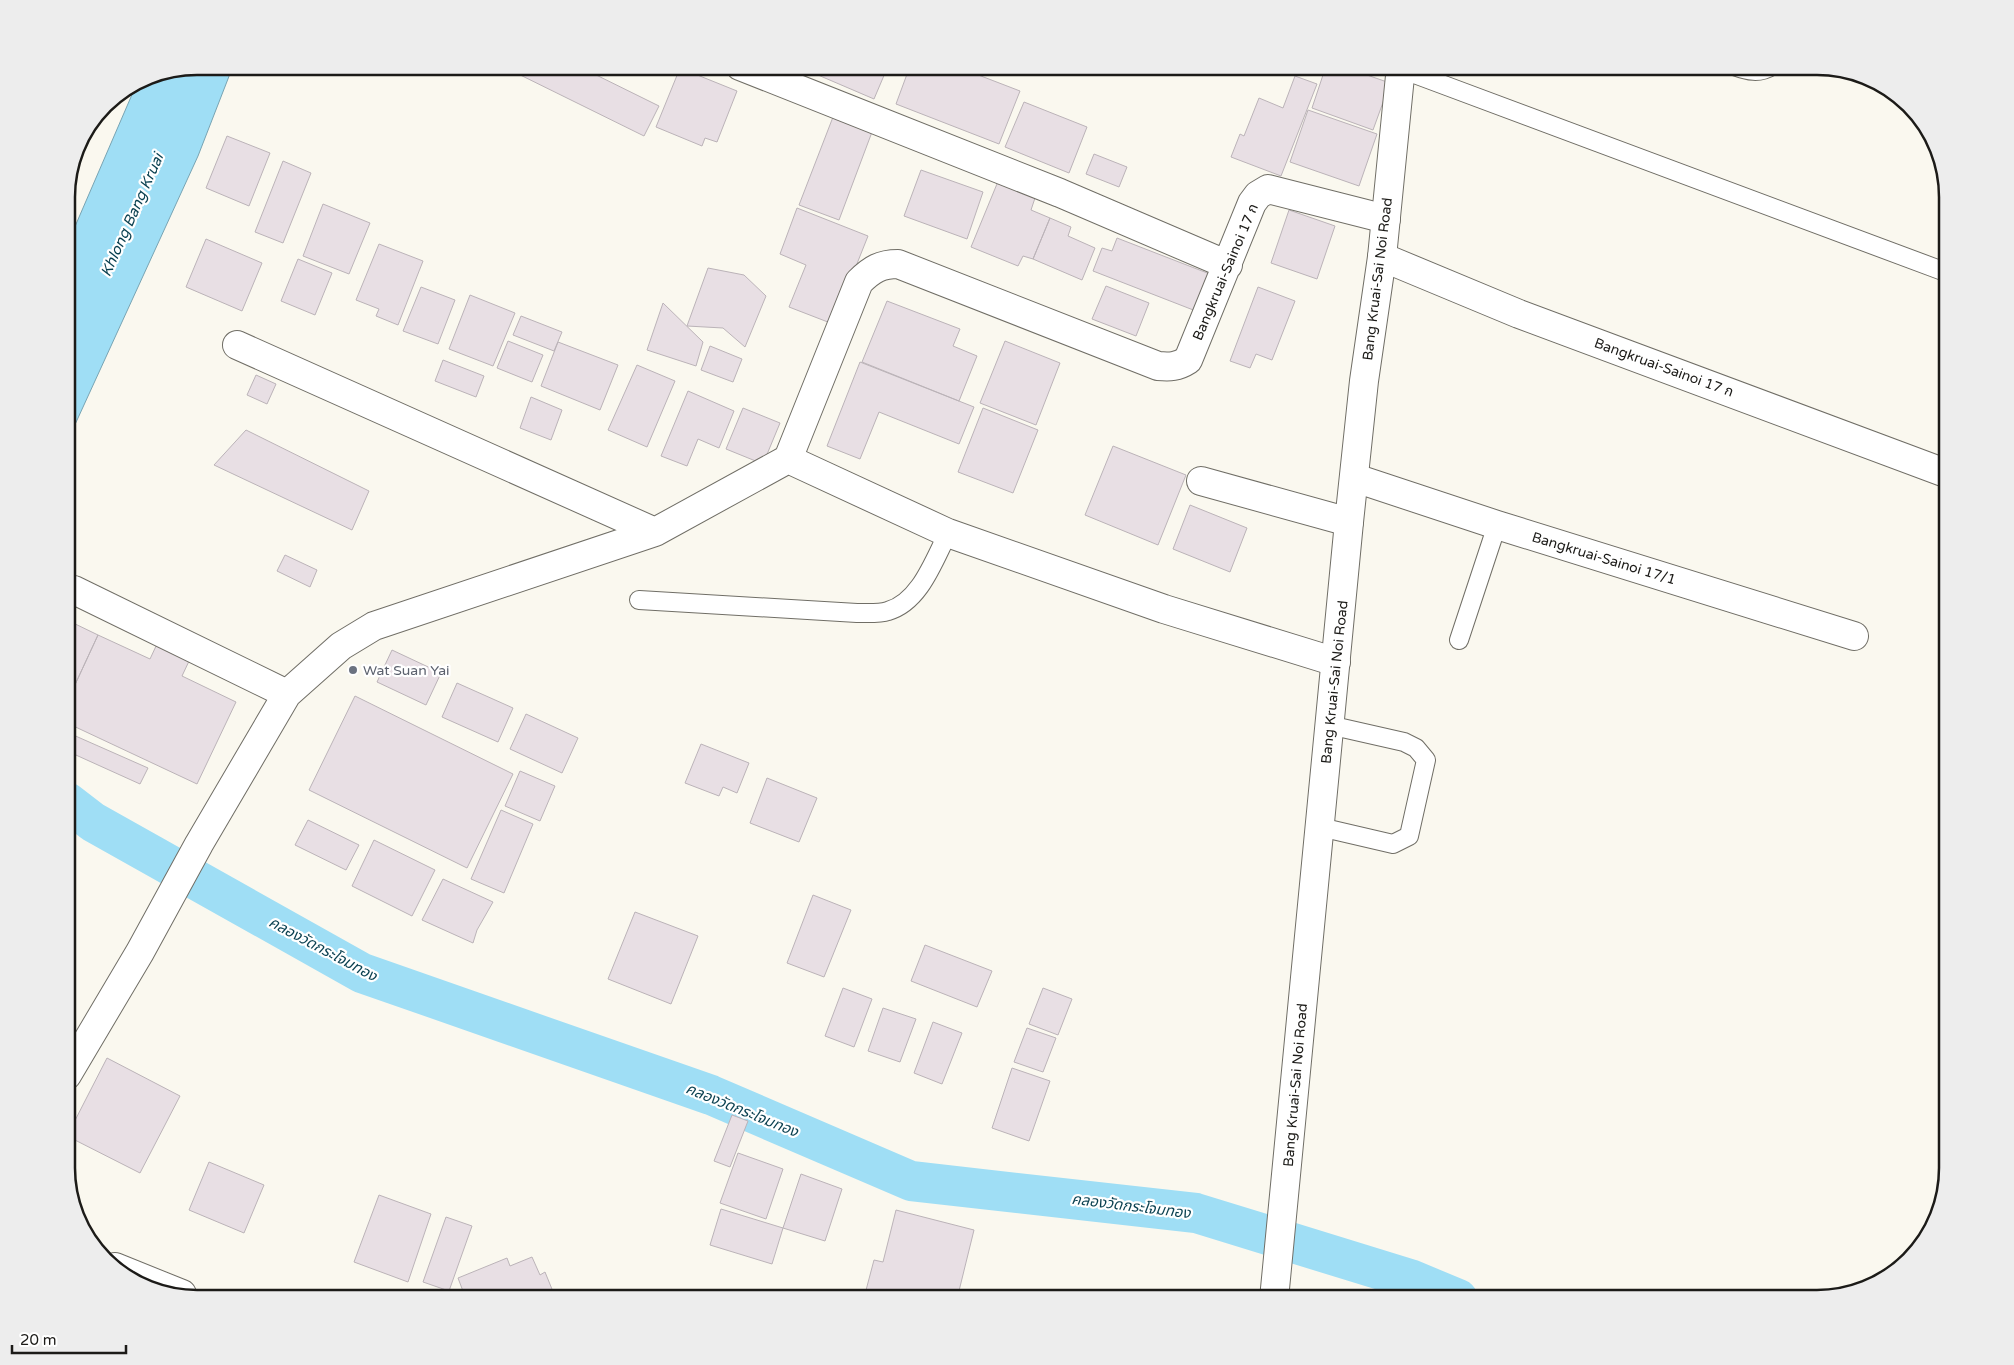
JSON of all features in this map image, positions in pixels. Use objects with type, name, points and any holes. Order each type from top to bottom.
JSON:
[{"type":"street","points":[[763,75],[1060,192],[1228,265]]},
{"type":"street","name":"Bang Kruai-Sai Noi Road","points":[[1275,1289],[1349,522],[1364,381],[1382,257],[1400,75]]},
{"type":"street","name":"Bangkruai-Sainoi 17 ก","points":[[788,459],[860,282],[878,266],[898,264],[1158,366],[1178,366],[1188,360],[1252,203],[1258,195],[1268,189],[1386,220]]},
{"type":"street","name":"Bangkruai-Sainoi 17 ก","points":[[1382,257],[1519,314],[1939,471]]},
{"type":"street","points":[[237,345],[655,532]]},
{"type":"street","points":[[75,1060],[287,694],[342,646],[374,626],[655,532],[788,459],[948,533],[1164,609],[1336,662]]},
{"type":"street","name":"Bangkruai-Sainoi 17/1","points":[[1355,478],[1497,525],[1854,636]]},
{"type":"street","points":[[1201,481],[1349,522]]},
{"type":"street","points":[[75,590],[287,694]]},
{"type":"lane","points":[[1420,75],[1939,270]]},
{"type":"lane","points":[[1459,640],[1497,525]]},
{"type":"lane","points":[[639,600],[857,613],[888,612],[907,602],[922,584],[948,533]]},
{"type":"lane","points":[[1320,827],[1393,844],[1409,836],[1426,760],[1416,748],[1404,742],[1329,725]]},
{"type":"water","name":"Khlong Bang Kruai","points":[[230,75],[198,156],[75,425],[75,226],[133,93],[157,81],[181,76]]},
{"type":"building","points":[[520,75],[596,75],[659,106],[644,136]]},
{"type":"building","points":[[677,75],[697,75],[737,91],[717,142],[705,138],[702,146],[656,127]]},
{"type":"building","points":[[818,75],[884,75],[874,99]]},
{"type":"building","points":[[907,75],[978,75],[1020,91],[999,144],[896,104]]},
{"type":"building","points":[[1323,75],[1367,75],[1390,83],[1373,130],[1312,108]]},
{"type":"building","points":[[1295,76],[1317,84],[1281,176],[1231,157],[1240,134],[1244,136],[1259,98],[1283,108]]},
{"type":"building","points":[[1024,102],[1087,127],[1069,173],[1005,147]]},
{"type":"building","points":[[1308,110],[1377,134],[1359,186],[1290,162]]},
{"type":"building","points":[[833,117],[872,132],[839,220],[799,205]]},
{"type":"building","points":[[227,136],[270,153],[249,206],[206,188]]},
{"type":"building","points":[[1094,154],[1127,167],[1119,187],[1086,174]]},
{"type":"building","points":[[283,161],[311,173],[283,243],[255,232]]},
{"type":"building","points":[[921,170],[983,192],[967,239],[904,216]]},
{"type":"building","points":[[999,179],[1036,195],[1031,210],[1050,218],[1033,259],[1023,256],[1018,266],[971,247]]},
{"type":"building","points":[[323,204],[370,223],[349,274],[303,256]]},
{"type":"building","points":[[797,208],[868,236],[833,324],[789,307],[806,265],[780,254]]},
{"type":"building","points":[[1289,210],[1335,226],[1317,279],[1271,263]]},
{"type":"building","points":[[1050,218],[1071,227],[1068,236],[1095,248],[1082,280],[1033,259]]},
{"type":"building","points":[[1117,238],[1215,276],[1201,313],[1093,271],[1102,248],[1112,251]]},
{"type":"building","points":[[206,239],[262,263],[242,311],[186,287]]},
{"type":"building","points":[[379,244],[423,261],[398,325],[376,316],[379,309],[356,300]]},
{"type":"building","points":[[298,259],[332,273],[315,315],[281,301]]},
{"type":"building","points":[[708,268],[744,275],[766,296],[745,347],[723,328],[687,326]]},
{"type":"building","points":[[1106,286],[1149,303],[1136,336],[1092,319]]},
{"type":"building","points":[[421,287],[455,300],[438,344],[403,331]]},
{"type":"building","points":[[1258,287],[1295,301],[1272,360],[1256,354],[1250,368],[1230,361]]},
{"type":"building","points":[[470,295],[515,313],[493,366],[449,349]]},
{"type":"building","points":[[887,301],[960,329],[953,346],[977,356],[959,401],[862,362]]},
{"type":"building","points":[[663,303],[703,342],[696,366],[647,350]]},
{"type":"building","points":[[521,316],[562,332],[554,351],[513,335]]},
{"type":"building","points":[[508,341],[543,355],[532,382],[497,368]]},
{"type":"building","points":[[1005,341],[1060,363],[1036,425],[980,403]]},
{"type":"building","points":[[558,342],[618,365],[600,410],[541,386]]},
{"type":"building","points":[[710,346],[742,359],[733,382],[701,370]]},
{"type":"building","points":[[443,360],[484,376],[476,397],[435,381]]},
{"type":"building","points":[[860,362],[974,407],[959,444],[879,412],[860,459],[827,446]]},
{"type":"building","points":[[637,365],[675,381],[647,447],[608,430]]},
{"type":"building","points":[[256,375],[276,384],[267,404],[247,395]]},
{"type":"building","points":[[688,391],[734,411],[719,448],[698,439],[687,466],[661,456]]},
{"type":"building","points":[[531,397],[562,410],[551,440],[520,428]]},
{"type":"building","points":[[743,408],[780,423],[763,464],[726,449]]},
{"type":"building","points":[[983,408],[1038,430],[1013,493],[958,472]]},
{"type":"building","points":[[246,430],[369,491],[352,530],[214,465]]},
{"type":"building","points":[[1113,446],[1186,475],[1158,545],[1085,515]]},
{"type":"building","points":[[1190,505],[1247,528],[1230,572],[1173,549]]},
{"type":"building","points":[[285,555],[317,570],[310,587],[277,571]]},
{"type":"building","points":[[75,624],[98,635],[75,685]]},
{"type":"building","points":[[98,635],[150,659],[157,644],[190,659],[182,676],[236,702],[197,784],[75,727],[75,685]]},
{"type":"building","points":[[392,650],[441,673],[426,705],[377,682]]},
{"type":"building","points":[[457,683],[513,708],[498,742],[442,717]]},
{"type":"building","points":[[355,696],[513,774],[467,868],[309,790]]},
{"type":"building","points":[[526,714],[578,738],[562,773],[510,749]]},
{"type":"building","points":[[75,736],[148,768],[140,784],[75,755]]},
{"type":"building","points":[[701,744],[749,763],[737,793],[723,787],[719,796],[685,783]]},
{"type":"building","points":[[520,771],[555,786],[540,821],[505,806]]},
{"type":"building","points":[[767,778],[817,798],[799,842],[750,823]]},
{"type":"building","points":[[501,810],[533,824],[504,893],[471,879]]},
{"type":"building","points":[[308,820],[359,845],[346,870],[295,845]]},
{"type":"building","points":[[374,840],[435,870],[412,916],[352,886]]},
{"type":"building","points":[[443,879],[493,902],[477,930],[473,943],[422,920]]},
{"type":"building","points":[[813,895],[851,910],[824,977],[787,963]]},
{"type":"building","points":[[635,912],[698,936],[671,1004],[608,979]]},
{"type":"building","points":[[925,945],[992,971],[977,1007],[911,981]]},
{"type":"building","points":[[843,988],[872,999],[854,1047],[825,1036]]},
{"type":"building","points":[[1043,988],[1072,999],[1058,1035],[1029,1024]]},
{"type":"building","points":[[883,1008],[916,1019],[900,1062],[868,1051]]},
{"type":"building","points":[[933,1022],[962,1033],[942,1084],[914,1073]]},
{"type":"building","points":[[1027,1028],[1056,1038],[1043,1072],[1014,1062]]},
{"type":"building","points":[[107,1058],[180,1096],[140,1173],[75,1140],[75,1120]]},
{"type":"building","points":[[1012,1068],[1050,1081],[1029,1141],[992,1128]]},
{"type":"building","points":[[732,1115],[748,1121],[730,1167],[714,1161]]},
{"type":"building","points":[[738,1153],[783,1169],[766,1219],[720,1203]]},
{"type":"building","points":[[209,1162],[264,1185],[244,1233],[189,1210]]},
{"type":"building","points":[[801,1174],[842,1189],[825,1241],[783,1228]]},
{"type":"building","points":[[379,1195],[431,1214],[408,1282],[354,1262]]},
{"type":"building","points":[[721,1209],[783,1228],[772,1264],[710,1245]]},
{"type":"building","points":[[896,1210],[974,1230],[959,1290],[866,1290],[874,1260],[883,1262]]},
{"type":"building","points":[[446,1217],[472,1226],[449,1290],[423,1282]]},
{"type":"building","points":[[532,1257],[540,1275],[545,1272],[552,1290],[463,1290],[458,1278],[507,1258],[510,1266]]},
{"type":"waterway","name":"คลองวัดกระโจมทอง","points":[[75,808],[93,822],[362,973],[711,1095],[911,1181],[1196,1213],[1410,1279],[1436,1290]]},
{"type":"place","name":"Wat Suan Yai","points":[[353,670]]}]
